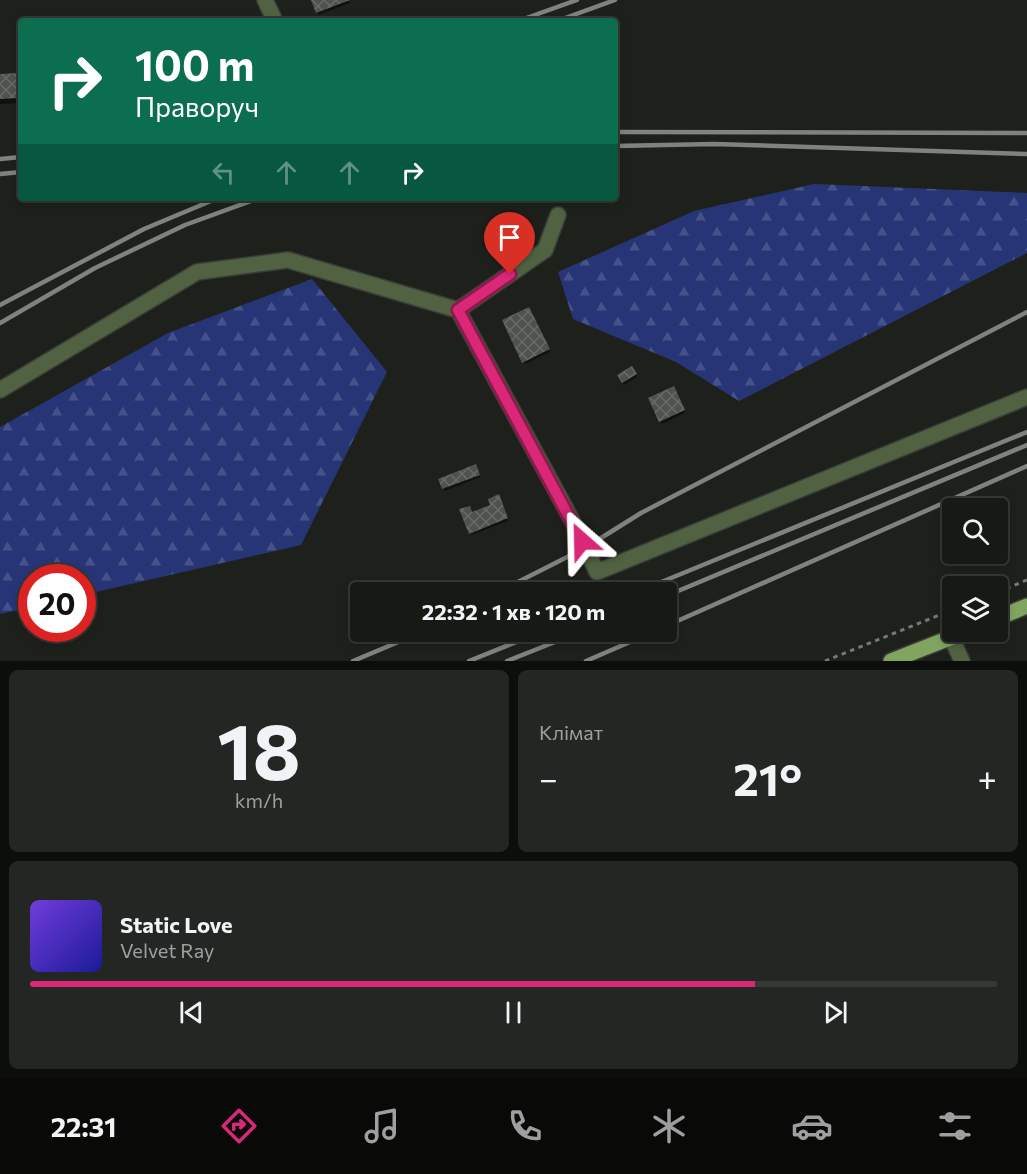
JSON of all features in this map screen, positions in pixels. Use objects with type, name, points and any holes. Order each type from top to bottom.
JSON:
[{"type":"main road","points":[[1008,614],[1027,606]]},
{"type":"main road","points":[[891,661],[942,640]]},
{"type":"street","points":[[266,0],[274,18]]},
{"type":"street","points":[[458,310],[545,250],[558,214]]},
{"type":"street","points":[[0,390],[197,272],[288,260],[458,310],[574,524],[597,572],[1027,397]]},
{"type":"street","points":[[959,642],[962,661]]},
{"type":"path","points":[[1008,588],[1027,580]]},
{"type":"path","points":[[825,661],[942,614]]},
{"type":"green space","points":[[814,184],[1027,193],[1027,253],[739,401],[676,362],[573,319],[558,272],[694,211]]},
{"type":"green space","points":[[312,279],[387,372],[301,545],[96,592],[96,564],[18,564],[18,610],[0,614],[0,427],[168,333]]},
{"type":"building","points":[[311,0],[350,0],[316,13]]},
{"type":"building","points":[[17,73],[18,98],[0,99],[0,74]]},
{"type":"building","points":[[529,307],[550,349],[522,363],[502,320]]},
{"type":"building","points":[[632,366],[637,374],[622,383],[617,375]]},
{"type":"building","points":[[674,386],[685,410],[659,422],[648,398]]},
{"type":"building","points":[[476,464],[480,475],[442,489],[438,479]]},
{"type":"building","points":[[499,494],[508,518],[469,534],[459,509],[470,506],[472,512],[490,505],[488,499]]},
{"type":"railway","points":[[526,18],[577,0]]},
{"type":"railway","points":[[565,18],[615,0]]},
{"type":"railway","points":[[618,132],[1027,133]]},
{"type":"railway","points":[[618,146],[714,144],[1027,154]]},
{"type":"railway","points":[[0,159],[18,157]]},
{"type":"railway","points":[[0,174],[18,172]]},
{"type":"railway","points":[[0,305],[144,229],[211,201]]},
{"type":"railway","points":[[0,323],[95,268],[185,225],[251,201]]},
{"type":"railway","points":[[518,582],[585,548],[641,513],[1027,312]]},
{"type":"railway","points":[[661,582],[1027,432]]},
{"type":"railway","points":[[677,591],[1027,445]]},
{"type":"railway","points":[[677,621],[1027,466]]},
{"type":"railway","points":[[353,661],[398,642]]},
{"type":"railway","points":[[469,661],[516,642]]},
{"type":"railway","points":[[507,661],[555,642]]},
{"type":"railway","points":[[586,661],[630,642]]},
{"type":"route","points":[[510,274],[458,310],[582,541]]}]
